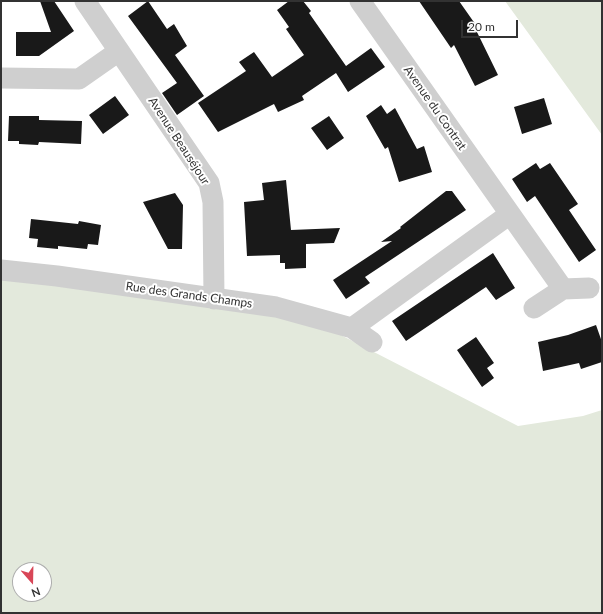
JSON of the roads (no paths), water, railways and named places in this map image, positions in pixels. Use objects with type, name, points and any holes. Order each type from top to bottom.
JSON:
[{"type":"street","name":"Avenue Beauséjour","points":[[85,1],[208,183],[213,202],[214,299]]},
{"type":"street","name":"Avenue du Contrat","points":[[360,1],[563,288]]},
{"type":"street","points":[[1,78],[79,79],[119,51]]},
{"type":"street","points":[[352,328],[510,214]]},
{"type":"street","name":"Rue des Grands Champs","points":[[1,270],[57,276],[276,307],[352,328],[372,342]]},
{"type":"street","points":[[534,308],[563,288],[589,288]]}]
